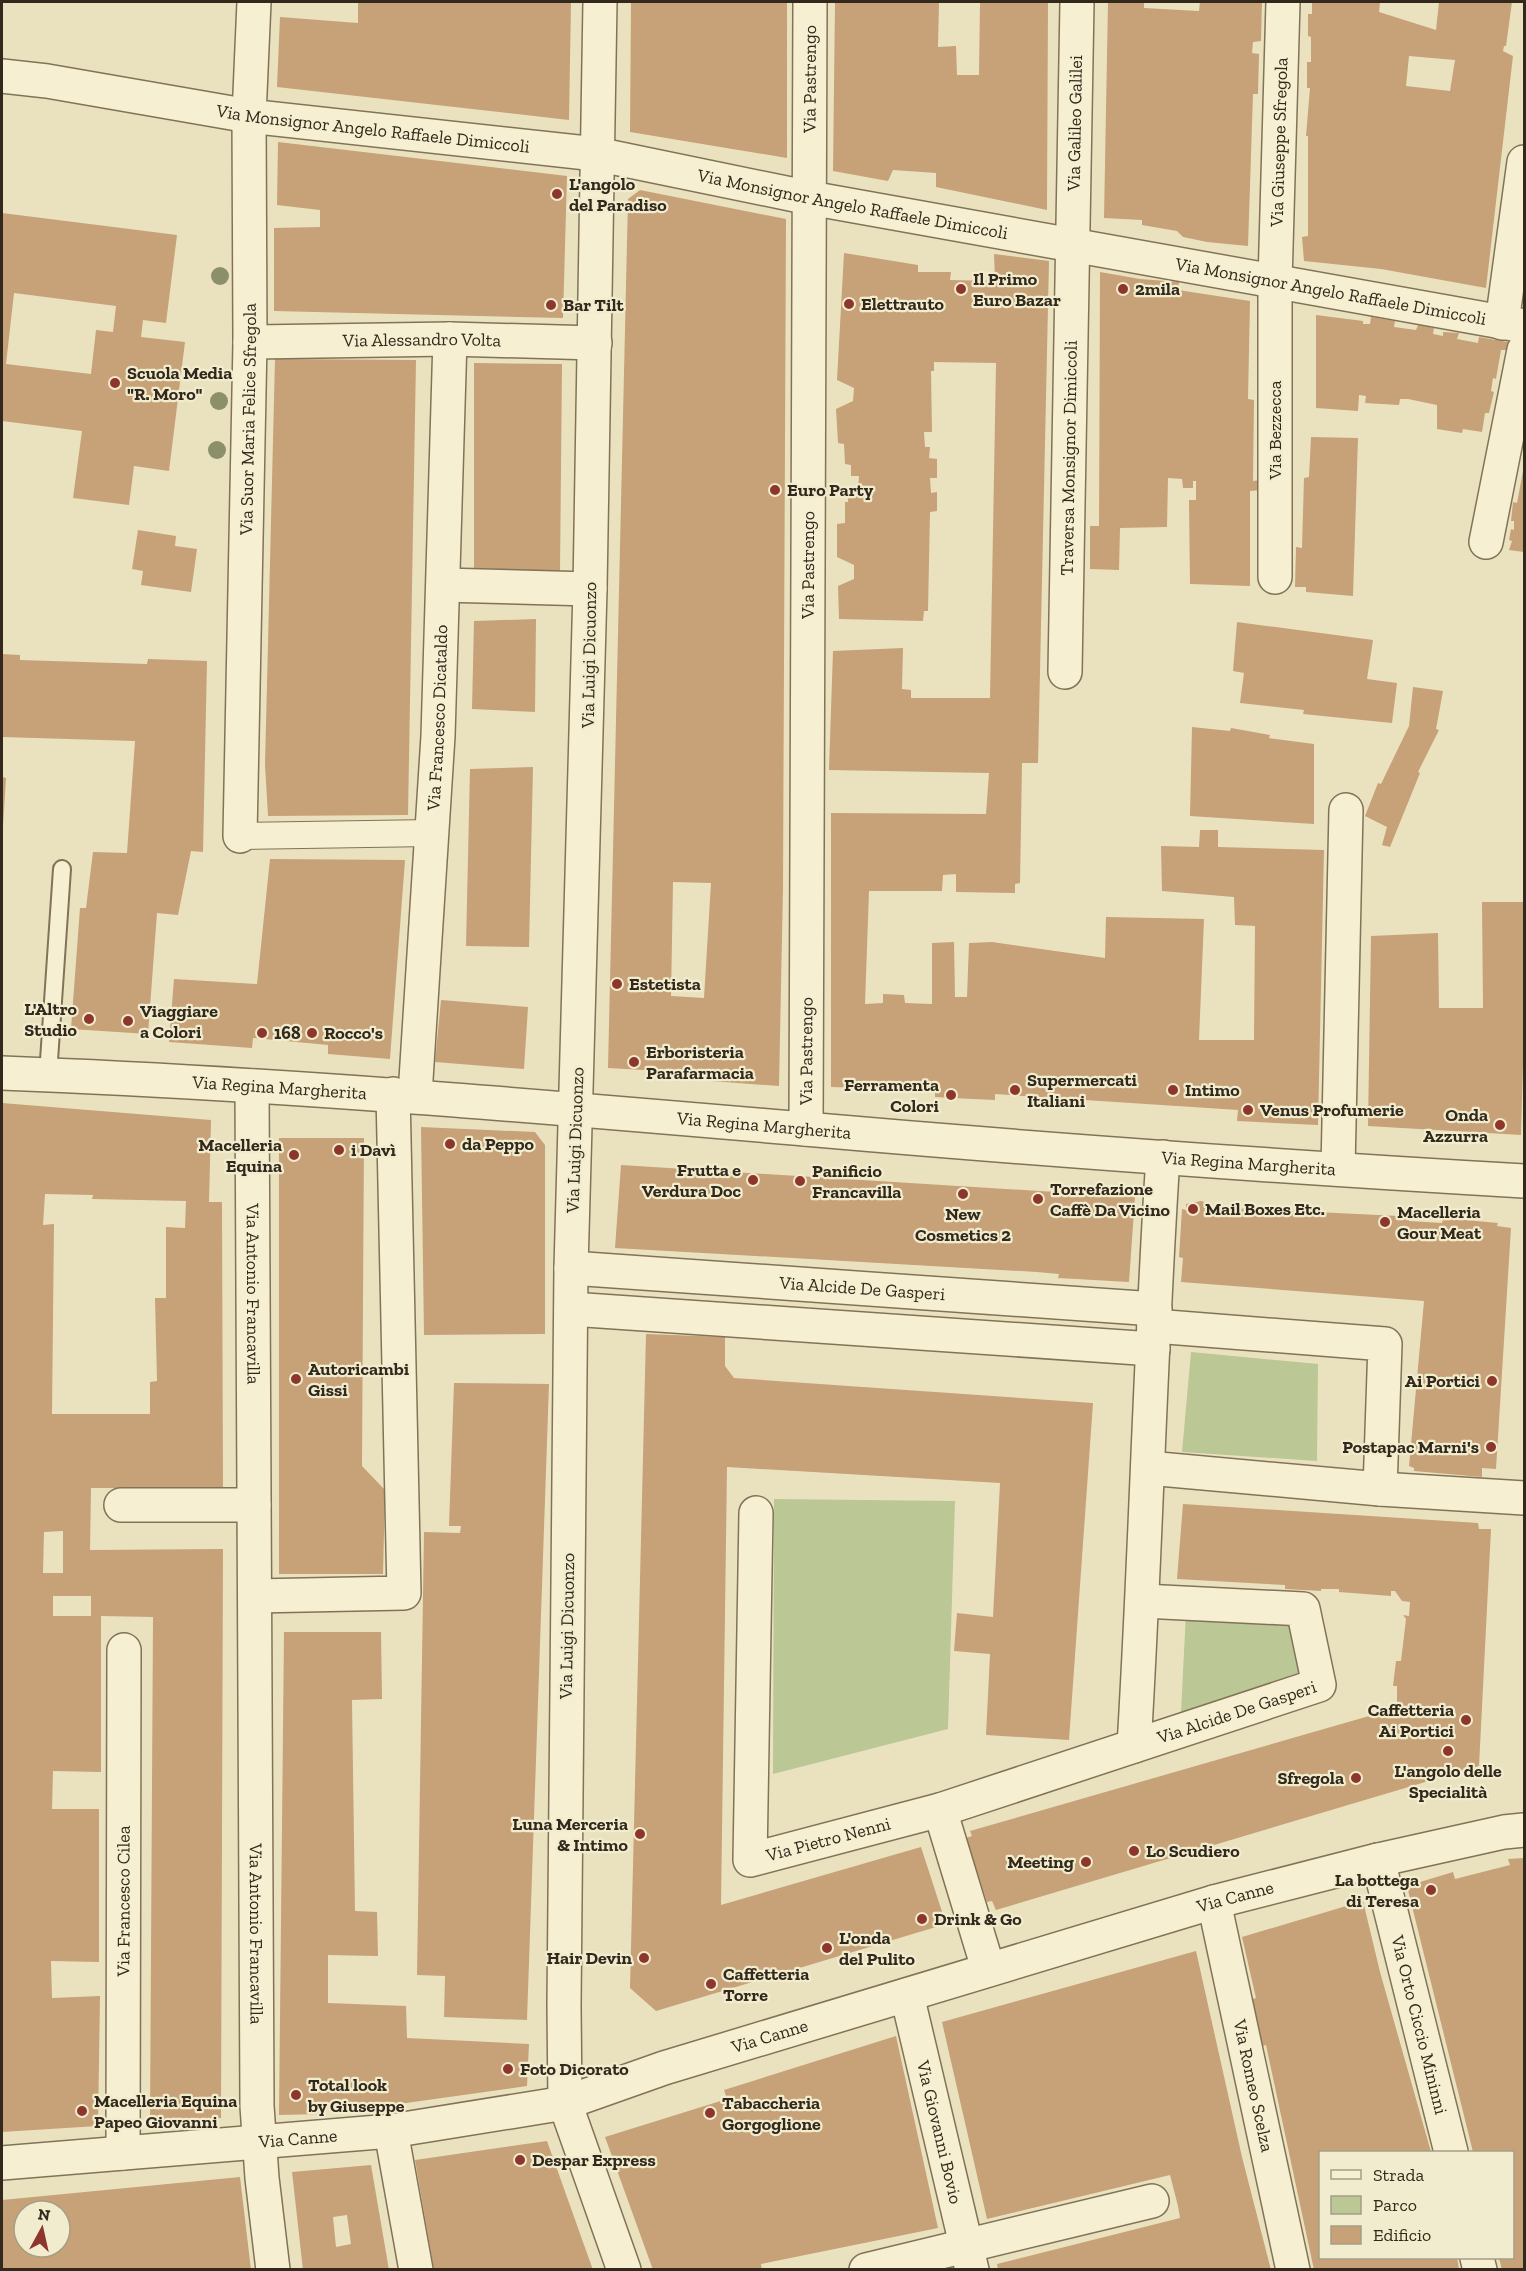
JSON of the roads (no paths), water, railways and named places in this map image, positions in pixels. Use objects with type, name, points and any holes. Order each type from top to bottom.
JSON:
[{"type":"street","name":"Via Suor Maria Felice Sfregola","points":[[240,836],[250,342],[249,116],[254,2]]},
{"type":"street","name":"Via Luigi Dicuonzo","points":[[600,2],[590,589],[571,1268],[565,2103],[624,2270]]},
{"type":"street","name":"Via Pastrengo","points":[[806,1129],[810,2]]},
{"type":"street","name":"Via Galileo Galilei","points":[[1072,244],[1077,2]]},
{"type":"street","name":"Via Giuseppe Sfregola","points":[[1275,282],[1283,2]]},
{"type":"street","name":"Via Monsignor Angelo Raffaele Dimiccoli","points":[[2,76],[47,81],[249,116],[596,154],[810,198],[1513,325]]},
{"type":"street","points":[[1513,325],[1524,162]]},
{"type":"street","name":"Traversa Monsignor Dimiccoli","points":[[1065,672],[1072,244]]},
{"type":"street","name":"Via Bezzecca","points":[[1275,282],[1275,577]]},
{"type":"street","name":"Via Alessandro Volta","points":[[250,342],[450,339],[595,343]]},
{"type":"street","name":"Via Francesco Dicataldo","points":[[255,1596],[404,1593],[404,1095],[432,833],[438,736],[450,339]]},
{"type":"street","points":[[1486,542],[1524,350]]},
{"type":"street","points":[[443,585],[590,589]]},
{"type":"street","points":[[1338,1168],[1346,810]]},
{"type":"street","points":[[240,836],[432,833]]},
{"type":"street","name":"Via Regina Margherita","points":[[2,1073],[404,1095],[1163,1157],[1524,1181]]},
{"type":"street","name":"Via Antonio Francavilla","points":[[252,1086],[259,2143],[273,2270]]},
{"type":"street","name":"Via Alcide De Gasperi","points":[[1134,1746],[1143,1601],[1163,1157]]},
{"type":"street","name":"Via Alcide De Gasperi","points":[[571,1268],[1154,1328],[1385,1344],[1380,1489]]},
{"type":"street","name":"Via Alcide De Gasperi","points":[[571,1310],[1154,1328]]},
{"type":"street","points":[[1148,1468],[1380,1489],[1524,1497]]},
{"type":"street","points":[[121,1505],[254,1505]]},
{"type":"street","name":"Via Pietro Nenni","points":[[756,1513],[750,1860],[940,1810]]},
{"type":"street","name":"Via Alcide De Gasperi","points":[[940,1810],[1319,1685],[1303,1609],[1143,1601]]},
{"type":"street","name":"Via Francesco Cilea","points":[[123,2153],[124,1650]]},
{"type":"street","points":[[940,1810],[988,1968]]},
{"type":"street","name":"Via Canne","points":[[2,2163],[391,2130],[565,2103],[664,2068],[907,1995],[988,1968],[1214,1902],[1378,1860],[1504,1832],[1524,1830]]},
{"type":"street","name":"Via Orto Ciccio Mininni","points":[[1378,1860],[1451,2151]]},
{"type":"street","name":"Via Romeo Scelza","points":[[1214,1902],[1293,2270]]},
{"type":"street","name":"Via Giovanni Bovio","points":[[907,1995],[970,2258]]},
{"type":"street","points":[[391,2130],[416,2270]]},
{"type":"street","points":[[866,2270],[970,2258],[1152,2201]]},
{"type":"lane","points":[[48,1075],[62,869]]},
{"type":"place","name":"L'angolo del Paradiso","points":[[557,194]]},
{"type":"place","name":"Il Primo Euro Bazar","points":[[961,289]]},
{"type":"place","name":"2mila","points":[[1123,289]]},
{"type":"place","name":"Elettrauto","points":[[849,304]]},
{"type":"place","name":"Bar Tilt","points":[[551,305]]},
{"type":"place","name":"Scuola Media \"R. Moro\"","points":[[115,383]]},
{"type":"place","name":"Euro Party","points":[[775,490]]},
{"type":"place","name":"Estetista","points":[[617,984]]},
{"type":"place","name":"L'Altro Studio","points":[[89,1019]]},
{"type":"place","name":"Viaggiare a Colori","points":[[128,1021]]},
{"type":"place","name":"168","points":[[262,1033]]},
{"type":"place","name":"Rocco's","points":[[312,1033]]},
{"type":"place","name":"Erboristeria Parafarmacia","points":[[634,1062]]},
{"type":"place","name":"Supermercati Italiani","points":[[1015,1090]]},
{"type":"place","name":"Intimo","points":[[1173,1090]]},
{"type":"place","name":"Ferramenta Colori","points":[[951,1095]]},
{"type":"place","name":"Venus Profumerie","points":[[1248,1110]]},
{"type":"place","name":"Onda Azzurra","points":[[1500,1125]]},
{"type":"place","name":"da Peppo","points":[[450,1144]]},
{"type":"place","name":"i Davì","points":[[339,1150]]},
{"type":"place","name":"Macelleria Equina","points":[[294,1155]]},
{"type":"place","name":"Frutta e Verdura Doc","points":[[753,1180]]},
{"type":"place","name":"Panificio Francavilla","points":[[800,1181]]},
{"type":"place","name":"New Cosmetics 2","points":[[963,1194]]},
{"type":"place","name":"Torrefazione Caffè Da Vicino","points":[[1038,1199]]},
{"type":"place","name":"Mail Boxes Etc.","points":[[1193,1209]]},
{"type":"place","name":"Macelleria Gour Meat","points":[[1385,1222]]},
{"type":"place","name":"Autoricambi Gissi","points":[[296,1379]]},
{"type":"place","name":"Ai Portici","points":[[1492,1381]]},
{"type":"place","name":"Postapac Marni's","points":[[1491,1447]]},
{"type":"place","name":"Caffetteria Ai Portici","points":[[1466,1720]]},
{"type":"place","name":"L'angolo delle Specialità","points":[[1448,1751]]},
{"type":"place","name":"Sfregola","points":[[1356,1778]]},
{"type":"place","name":"Luna Merceria & Intimo","points":[[640,1834]]},
{"type":"place","name":"Lo Scudiero","points":[[1134,1851]]},
{"type":"place","name":"Meeting","points":[[1086,1862]]},
{"type":"place","name":"La bottega di Teresa","points":[[1431,1890]]},
{"type":"place","name":"Drink & Go","points":[[922,1919]]},
{"type":"place","name":"L'onda del Pulito","points":[[827,1948]]},
{"type":"place","name":"Hair Devin","points":[[644,1958]]},
{"type":"place","name":"Caffetteria Torre","points":[[711,1984]]},
{"type":"place","name":"Foto Dicorato","points":[[508,2069]]},
{"type":"place","name":"Total look by Giuseppe","points":[[296,2095]]},
{"type":"place","name":"Macelleria Equina Papeo Giovanni","points":[[82,2111]]},
{"type":"place","name":"Tabaccheria Gorgoglione","points":[[710,2113]]},
{"type":"place","name":"Despar Express","points":[[520,2160]]}]
